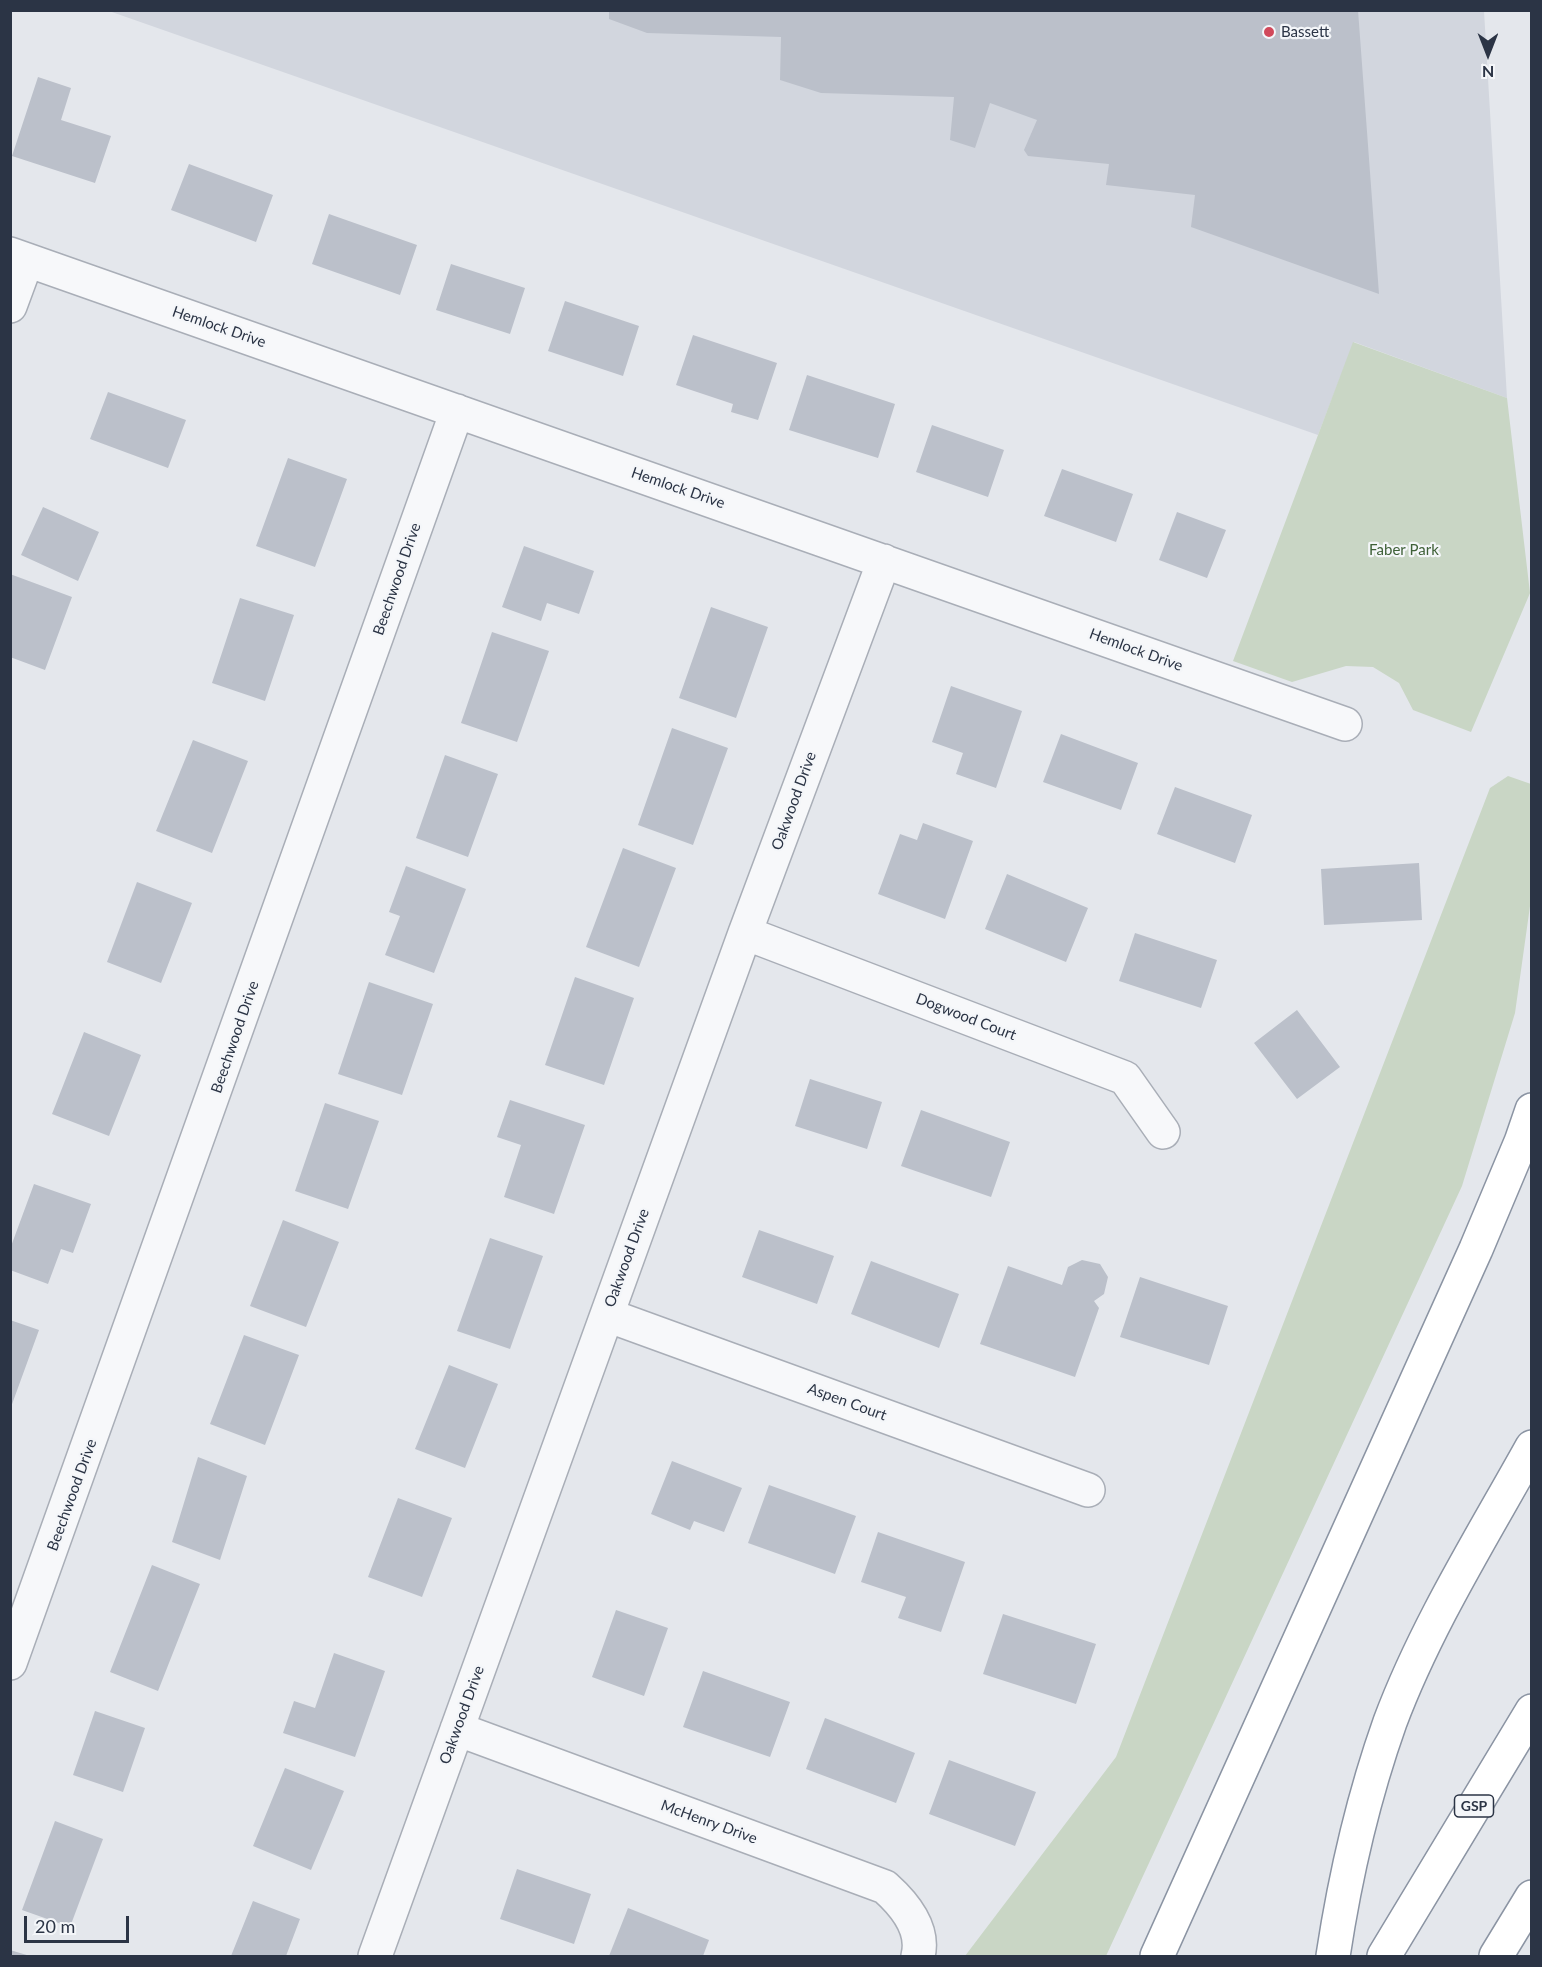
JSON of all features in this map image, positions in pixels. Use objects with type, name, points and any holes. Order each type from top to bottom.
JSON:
[{"type":"highway","points":[[1157,1956],[1476,1249],[1532,1110]]},
{"type":"highway","points":[[1333,1956],[1352,1851],[1390,1722],[1417,1660],[1442,1611],[1532,1447]]},
{"type":"highway","name":"GSP","points":[[1383,1956],[1532,1711]]},
{"type":"highway","points":[[1496,1956],[1532,1897]]},
{"type":"street","points":[[10,306],[19,257]]},
{"type":"street","name":"Hemlock Drive","points":[[19,257],[1345,724]]},
{"type":"street","name":"Beechwood Drive","points":[[10,1664],[457,411]]},
{"type":"street","name":"Oakwood Drive","points":[[375,1956],[745,933],[884,561]]},
{"type":"street","name":"Dogwood Court","points":[[745,933],[1125,1078],[1163,1132]]},
{"type":"street","name":"Aspen Court","points":[[607,1315],[1088,1490]]},
{"type":"street","name":"McHenry Drive","points":[[457,1729],[885,1887],[904,1904],[916,1925],[918,1956]]},
{"type":"shaded area","points":[[109,11],[1484,11],[1507,398],[1354,342],[1318,435]]},
{"type":"green space","name":"Faber Park","points":[[1353,342],[1507,398],[1530,593],[1471,732],[1413,710],[1399,683],[1373,667],[1346,666],[1292,682],[1233,661]]},
{"type":"green space","points":[[1508,776],[1531,784],[1531,899],[1515,1013],[1462,1186],[1106,1956],[965,1956],[1116,1757],[1490,788]]},
{"type":"building","points":[[609,10],[1358,10],[1379,294],[1191,227],[1195,195],[1106,185],[1109,164],[1028,156],[1024,150],[1037,120],[990,103],[975,148],[950,140],[954,97],[821,93],[780,80],[781,37],[647,33],[609,19]]},
{"type":"building","points":[[38,77],[71,88],[61,120],[111,136],[95,183],[12,156]]},
{"type":"building","points":[[189,164],[273,195],[256,242],[171,210]]},
{"type":"building","points":[[329,214],[417,245],[400,295],[312,264]]},
{"type":"building","points":[[451,264],[525,288],[510,334],[436,310]]},
{"type":"building","points":[[565,301],[639,326],[623,376],[548,351]]},
{"type":"building","points":[[693,335],[777,363],[758,420],[731,412],[733,404],[676,385]]},
{"type":"building","points":[[807,375],[895,404],[878,458],[789,430]]},
{"type":"building","points":[[108,392],[186,420],[168,468],[90,439]]},
{"type":"building","points":[[932,425],[1004,450],[988,497],[916,472]]},
{"type":"building","points":[[288,458],[347,479],[315,567],[256,546]]},
{"type":"building","points":[[1062,469],[1133,494],[1116,542],[1044,516]]},
{"type":"building","points":[[43,507],[99,532],[78,581],[21,555]]},
{"type":"building","points":[[1177,512],[1226,530],[1207,578],[1159,560]]},
{"type":"building","points":[[524,546],[594,571],[579,614],[547,603],[541,621],[502,607]]},
{"type":"building","points":[[10,574],[72,597],[45,670],[10,657]]},
{"type":"building","points":[[240,598],[294,615],[265,701],[212,683]]},
{"type":"building","points":[[711,607],[768,627],[736,718],[679,698]]},
{"type":"building","points":[[492,632],[549,651],[517,742],[461,723]]},
{"type":"building","points":[[951,686],[1022,711],[996,788],[956,774],[963,753],[932,742]]},
{"type":"building","points":[[672,728],[728,748],[693,845],[638,825]]},
{"type":"building","points":[[1061,734],[1138,763],[1121,810],[1043,782]]},
{"type":"building","points":[[193,740],[248,761],[212,853],[156,831]]},
{"type":"building","points":[[445,755],[498,774],[468,857],[416,838]]},
{"type":"building","points":[[1175,787],[1252,815],[1235,863],[1157,834]]},
{"type":"building","points":[[923,823],[973,841],[945,919],[878,894],[900,834],[917,840]]},
{"type":"building","points":[[623,848],[676,868],[639,967],[586,947]]},
{"type":"building","points":[[1419,863],[1422,920],[1324,925],[1321,869]]},
{"type":"building","points":[[406,866],[466,889],[434,973],[385,955],[400,916],[389,912]]},
{"type":"building","points":[[1007,874],[1088,908],[1066,962],[985,929]]},
{"type":"building","points":[[137,882],[192,903],[161,983],[107,962]]},
{"type":"building","points":[[1135,933],[1217,960],[1201,1008],[1119,981]]},
{"type":"building","points":[[575,977],[634,998],[604,1085],[545,1065]]},
{"type":"building","points":[[369,982],[433,1004],[402,1095],[338,1074]]},
{"type":"building","points":[[1297,1010],[1340,1067],[1297,1099],[1254,1043]]},
{"type":"building","points":[[84,1032],[141,1055],[109,1136],[52,1114]]},
{"type":"building","points":[[810,1079],[882,1102],[867,1149],[795,1126]]},
{"type":"building","points":[[510,1100],[585,1125],[554,1214],[504,1197],[521,1145],[497,1137]]},
{"type":"building","points":[[325,1103],[379,1121],[348,1209],[295,1191]]},
{"type":"building","points":[[921,1110],[1010,1142],[991,1197],[901,1166]]},
{"type":"building","points":[[34,1184],[91,1204],[73,1253],[61,1249],[48,1284],[10,1270],[10,1249]]},
{"type":"building","points":[[283,1220],[339,1242],[306,1327],[250,1306]]},
{"type":"building","points":[[759,1230],[834,1256],[817,1304],[742,1277]]},
{"type":"building","points":[[490,1238],[543,1256],[510,1349],[457,1331]]},
{"type":"building","points":[[1082,1260],[1100,1264],[1108,1277],[1104,1294],[1094,1301],[1099,1308],[1075,1377],[980,1344],[1008,1266],[1062,1285],[1068,1267]]},
{"type":"building","points":[[871,1261],[959,1294],[939,1348],[851,1314]]},
{"type":"building","points":[[1140,1277],[1228,1306],[1209,1365],[1120,1337]]},
{"type":"building","points":[[10,1320],[39,1330],[11,1407],[10,1407]]},
{"type":"building","points":[[244,1335],[299,1355],[265,1445],[210,1424]]},
{"type":"building","points":[[449,1365],[498,1384],[465,1468],[415,1449]]},
{"type":"building","points":[[198,1457],[247,1476],[220,1560],[172,1542]]},
{"type":"building","points":[[672,1461],[742,1488],[724,1532],[694,1521],[690,1530],[651,1514]]},
{"type":"building","points":[[769,1485],[856,1516],[835,1574],[748,1543]]},
{"type":"building","points":[[398,1498],[452,1518],[422,1597],[368,1577]]},
{"type":"building","points":[[878,1532],[965,1562],[941,1632],[898,1618],[906,1597],[861,1582]]},
{"type":"building","points":[[152,1565],[200,1584],[158,1691],[110,1672]]},
{"type":"building","points":[[616,1610],[668,1628],[644,1696],[592,1677]]},
{"type":"building","points":[[1003,1614],[1096,1644],[1076,1704],[983,1674]]},
{"type":"building","points":[[334,1653],[385,1671],[355,1757],[283,1733],[294,1701],[315,1708]]},
{"type":"building","points":[[703,1671],[790,1702],[770,1757],[683,1727]]},
{"type":"building","points":[[95,1711],[145,1728],[123,1792],[73,1775]]},
{"type":"building","points":[[825,1718],[915,1753],[896,1803],[806,1769]]},
{"type":"building","points":[[949,1760],[1036,1792],[1015,1846],[929,1814]]},
{"type":"building","points":[[285,1768],[344,1791],[311,1870],[253,1846]]},
{"type":"building","points":[[55,1821],[103,1839],[70,1927],[22,1910]]},
{"type":"building","points":[[517,1869],[591,1894],[574,1944],[500,1919]]},
{"type":"building","points":[[253,1901],[300,1919],[286,1956],[231,1956]]},
{"type":"building","points":[[628,1908],[709,1940],[703,1956],[609,1956]]},
{"type":"building","points":[[10,1950],[30,1956],[10,1956]]},
{"type":"place","name":"Bassett","points":[[1269,32]]}]
